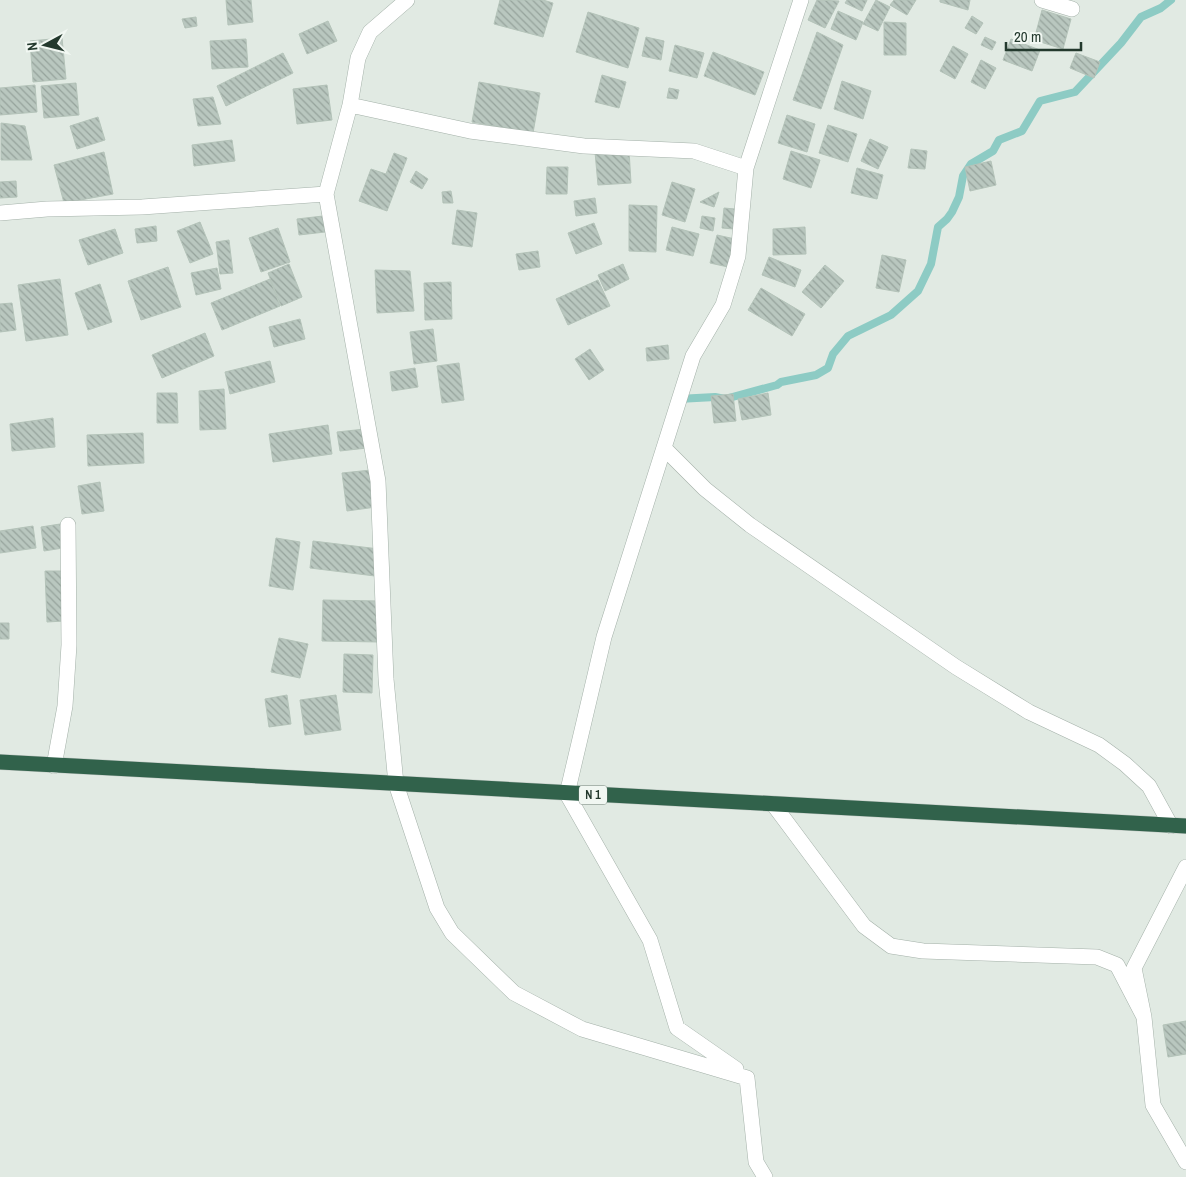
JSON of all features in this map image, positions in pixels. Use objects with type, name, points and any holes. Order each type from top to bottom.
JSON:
[{"type":"highway","name":"N 1","points":[[0,762],[1179,826]]},
{"type":"street","points":[[407,0],[370,32],[358,58],[350,104],[326,194],[378,481],[386,679],[396,784],[437,908],[452,933],[514,993],[582,1029],[747,1078]]},
{"type":"street","points":[[765,1177],[756,1162],[747,1078],[677,1028],[650,940],[567,794],[604,637],[693,356],[723,305],[738,256],[746,168],[801,0]]},
{"type":"street","points":[[1042,0],[1072,9]]},
{"type":"street","points":[[350,104],[470,131],[584,146],[694,151],[746,168]]},
{"type":"street","points":[[0,213],[47,209],[142,207],[326,194]]},
{"type":"street","points":[[664,448],[706,489],[750,525],[948,662],[1030,712],[1099,745],[1125,764],[1149,786],[1179,826]]},
{"type":"street","points":[[54,766],[65,706],[69,646],[68,525]]},
{"type":"street","points":[[773,804],[864,926],[891,946],[923,951],[1097,957],[1118,965],[1144,1018]]},
{"type":"street","points":[[1186,867],[1134,968],[1144,1018],[1153,1105],[1186,1162]]},
{"type":"building","points":[[226,0],[251,0],[253,22],[228,25]]},
{"type":"building","points":[[500,0],[543,0],[553,3],[543,37],[494,24]]},
{"type":"building","points":[[817,0],[839,1],[825,28],[808,20]]},
{"type":"building","points":[[847,0],[867,0],[862,11],[845,3]]},
{"type":"building","points":[[876,0],[890,7],[878,31],[863,24]]},
{"type":"building","points":[[894,0],[916,0],[907,15],[890,5]]},
{"type":"building","points":[[940,0],[970,0],[968,10],[940,2]]},
{"type":"building","points":[[1042,10],[1071,19],[1063,49],[1034,40]]},
{"type":"building","points":[[838,11],[863,22],[856,40],[831,29]]},
{"type":"building","points":[[588,12],[639,28],[628,68],[576,52]]},
{"type":"building","points":[[972,16],[983,23],[976,34],[965,28]]},
{"type":"building","points":[[196,17],[197,26],[185,28],[182,19]]},
{"type":"building","points":[[328,21],[337,41],[307,54],[299,34]]},
{"type":"building","points":[[884,22],[906,23],[906,55],[884,55]]},
{"type":"building","points":[[817,32],[843,45],[821,109],[793,100]]},
{"type":"building","points":[[646,37],[664,41],[661,60],[642,56]]},
{"type":"building","points":[[985,37],[996,42],[992,50],[981,45]]},
{"type":"building","points":[[62,38],[66,79],[33,82],[30,41]]},
{"type":"building","points":[[246,39],[248,67],[212,69],[210,41]]},
{"type":"building","points":[[1011,39],[1040,50],[1032,71],[1003,60]]},
{"type":"building","points":[[675,45],[704,53],[697,78],[669,71]]},
{"type":"building","points":[[953,46],[968,54],[955,79],[940,71]]},
{"type":"building","points":[[713,52],[764,72],[755,95],[704,76]]},
{"type":"building","points":[[283,53],[293,73],[226,106],[217,86]]},
{"type":"building","points":[[1076,53],[1100,62],[1094,78],[1070,68]]},
{"type":"building","points":[[981,60],[996,68],[985,89],[971,82]]},
{"type":"building","points":[[602,75],[626,82],[619,108],[595,102]]},
{"type":"building","points":[[842,81],[871,91],[863,119],[834,109]]},
{"type":"building","points":[[479,82],[540,93],[533,133],[472,122]]},
{"type":"building","points":[[76,83],[79,115],[44,118],[41,86]]},
{"type":"building","points":[[35,85],[37,112],[0,115],[0,88]]},
{"type":"building","points":[[327,85],[332,120],[297,124],[293,89]]},
{"type":"building","points":[[669,88],[679,90],[677,99],[667,98]]},
{"type":"building","points":[[213,97],[221,124],[198,126],[193,99]]},
{"type":"building","points":[[787,115],[815,124],[807,152],[778,143]]},
{"type":"building","points":[[98,117],[105,140],[77,149],[70,126]]},
{"type":"building","points":[[1,123],[25,126],[32,160],[1,160]]},
{"type":"building","points":[[828,125],[857,134],[848,162],[819,153]]},
{"type":"building","points":[[870,139],[888,147],[878,169],[861,161]]},
{"type":"building","points":[[232,140],[235,161],[194,166],[192,145]]},
{"type":"building","points":[[911,149],[927,151],[925,169],[908,168]]},
{"type":"building","points":[[629,150],[631,183],[598,185],[595,152]]},
{"type":"building","points":[[791,151],[820,160],[811,188],[783,179]]},
{"type":"building","points":[[104,152],[113,194],[64,203],[54,165]]},
{"type":"building","points":[[394,153],[407,158],[387,211],[359,201],[371,169],[386,174]]},
{"type":"building","points":[[991,161],[996,185],[970,191],[965,167]]},
{"type":"building","points":[[547,167],[568,167],[567,194],[546,194]]},
{"type":"building","points":[[857,168],[883,175],[877,199],[851,193]]},
{"type":"building","points":[[416,171],[428,179],[422,189],[410,182]]},
{"type":"building","points":[[16,181],[17,197],[0,198],[0,182]]},
{"type":"building","points":[[672,182],[695,189],[685,222],[662,215]]},
{"type":"building","points":[[451,191],[453,203],[443,203],[442,192]]},
{"type":"building","points":[[719,192],[714,207],[700,202]]},
{"type":"building","points":[[595,198],[597,213],[576,216],[574,201]]},
{"type":"building","points":[[629,205],[657,206],[656,252],[629,251]]},
{"type":"building","points":[[724,208],[735,209],[734,229],[722,228]]},
{"type":"building","points":[[457,210],[477,213],[472,247],[452,244]]},
{"type":"building","points":[[323,216],[325,232],[299,235],[297,219]]},
{"type":"building","points":[[702,216],[715,218],[713,231],[700,228]]},
{"type":"building","points":[[200,222],[213,254],[190,263],[177,231]]},
{"type":"building","points":[[594,223],[602,244],[576,254],[568,233]]},
{"type":"building","points":[[156,226],[157,241],[137,243],[135,229]]},
{"type":"building","points":[[672,227],[699,234],[693,256],[666,250]]},
{"type":"building","points":[[805,227],[806,254],[773,255],[773,229]]},
{"type":"building","points":[[278,228],[290,262],[261,272],[249,238]]},
{"type":"building","points":[[115,229],[123,253],[88,265],[79,240]]},
{"type":"building","points":[[717,235],[735,239],[728,267],[710,263]]},
{"type":"building","points":[[229,240],[233,273],[220,274],[216,242]]},
{"type":"building","points":[[538,251],[540,267],[519,270],[516,254]]},
{"type":"building","points":[[882,255],[906,260],[899,292],[876,288]]},
{"type":"building","points":[[769,257],[801,270],[795,287],[762,275]]},
{"type":"building","points":[[289,264],[302,297],[281,306],[268,273]]},
{"type":"building","points":[[623,264],[629,279],[605,291],[598,275]]},
{"type":"building","points":[[825,265],[844,281],[821,308],[802,292]]},
{"type":"building","points":[[168,267],[181,307],[141,320],[128,281]]},
{"type":"building","points":[[217,268],[221,289],[196,295],[191,273]]},
{"type":"building","points":[[375,270],[410,271],[414,311],[377,313]]},
{"type":"building","points":[[60,279],[68,335],[26,341],[18,285]]},
{"type":"building","points":[[270,279],[280,306],[222,330],[211,303]]},
{"type":"building","points":[[598,280],[610,306],[568,325],[556,299]]},
{"type":"building","points":[[451,282],[452,319],[425,320],[424,283]]},
{"type":"building","points":[[100,284],[112,322],[88,330],[75,293]]},
{"type":"building","points":[[761,288],[805,314],[792,336],[748,310]]},
{"type":"building","points":[[12,303],[16,330],[0,332],[0,304]]},
{"type":"building","points":[[300,319],[305,339],[274,347],[269,327]]},
{"type":"building","points":[[433,329],[437,361],[414,364],[410,332]]},
{"type":"building","points":[[205,333],[214,356],[162,378],[152,355]]},
{"type":"building","points":[[668,345],[669,359],[647,361],[646,348]]},
{"type":"building","points":[[590,349],[604,370],[589,380],[575,359]]},
{"type":"building","points":[[270,361],[275,382],[230,394],[225,372]]},
{"type":"building","points":[[459,363],[464,400],[442,403],[437,366]]},
{"type":"building","points":[[415,368],[418,387],[392,391],[390,372]]},
{"type":"building","points":[[224,389],[226,429],[200,430],[199,391]]},
{"type":"building","points":[[157,393],[177,393],[178,423],[157,423]]},
{"type":"building","points":[[768,393],[771,415],[742,420],[738,399]]},
{"type":"building","points":[[733,394],[736,421],[714,423],[711,396]]},
{"type":"building","points":[[53,418],[55,447],[12,451],[10,424]]},
{"type":"building","points":[[328,425],[332,454],[273,462],[269,434]]},
{"type":"building","points":[[365,429],[367,448],[340,451],[337,432]]},
{"type":"building","points":[[143,433],[144,463],[88,466],[87,435]]},
{"type":"building","points":[[371,470],[376,507],[347,511],[342,473]]},
{"type":"building","points":[[100,482],[104,511],[82,514],[78,486]]},
{"type":"building","points":[[60,524],[63,548],[44,551],[41,527]]},
{"type":"building","points":[[33,526],[36,548],[0,553],[0,531]]},
{"type":"building","points":[[276,538],[300,542],[293,590],[269,586]]},
{"type":"building","points":[[313,541],[379,549],[375,576],[310,568]]},
{"type":"building","points":[[45,571],[66,571],[64,621],[47,622]]},
{"type":"building","points":[[323,600],[380,601],[379,642],[322,641]]},
{"type":"building","points":[[0,623],[9,623],[9,639],[0,639]]},
{"type":"building","points":[[279,638],[308,644],[300,678],[271,672]]},
{"type":"building","points":[[344,654],[373,655],[372,693],[343,692]]},
{"type":"building","points":[[287,695],[291,724],[269,727],[265,699]]},
{"type":"building","points":[[336,695],[341,730],[305,735],[300,700]]},
{"type":"building","points":[[1186,1021],[1186,1054],[1168,1057],[1163,1025]]},
{"type":"waterway","points":[[678,399],[715,397],[725,399],[777,385],[781,382],[816,375],[828,368],[833,354],[848,336],[891,315],[918,291],[931,264],[938,227],[952,212],[959,197],[963,176],[971,164],[993,151],[999,140],[1022,131],[1040,101],[1075,92],[1121,43],[1141,17],[1161,8],[1171,0]]}]
